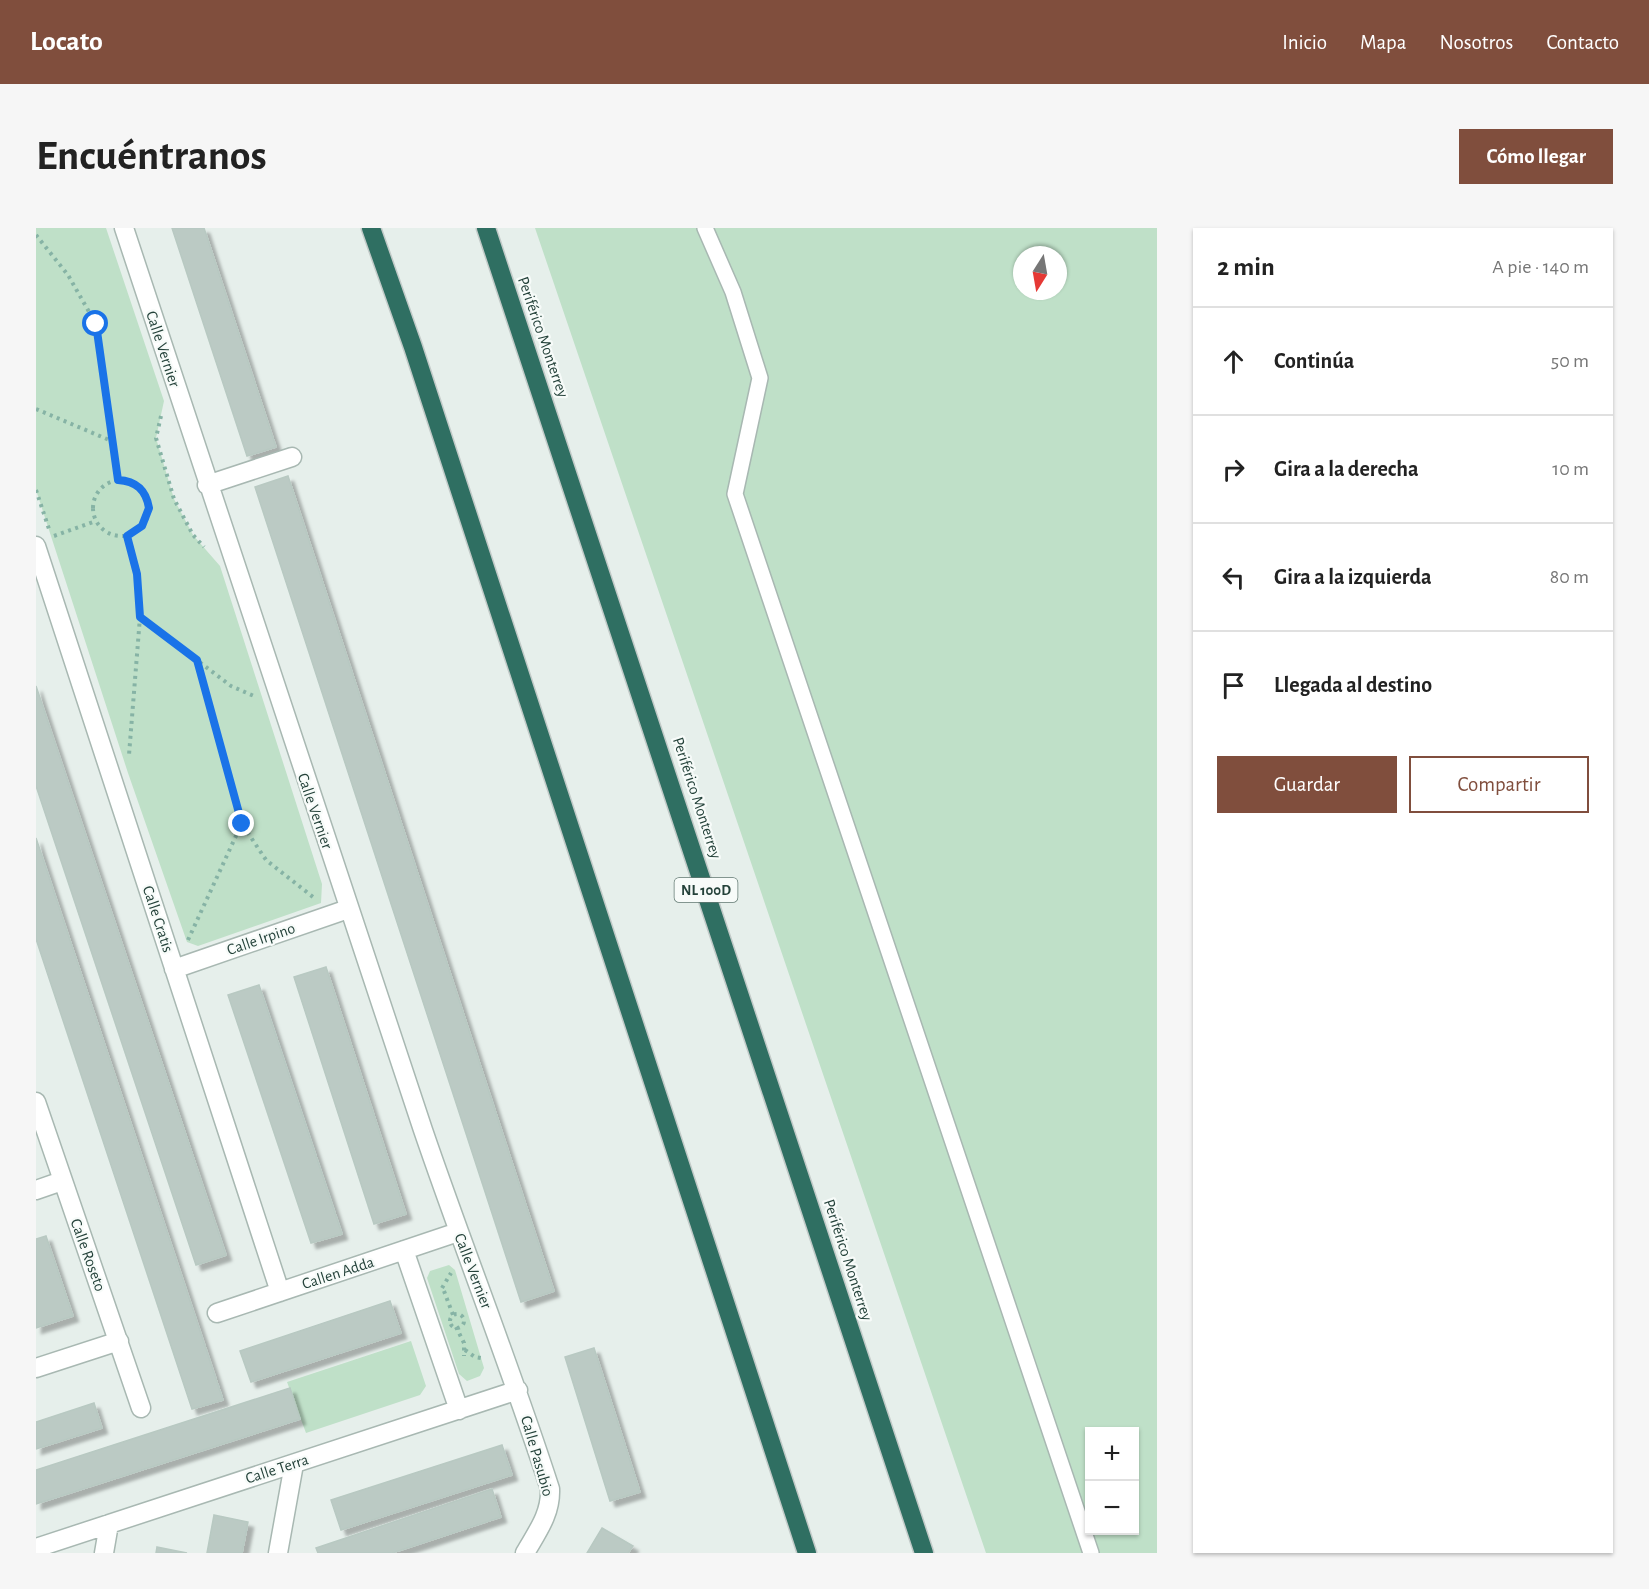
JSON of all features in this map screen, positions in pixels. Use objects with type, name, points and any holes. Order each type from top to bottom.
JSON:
[{"type":"highway","points":[[371,228],[413,347],[807,1553]]},
{"type":"highway","name":"Periférico Monterrey","points":[[486,228],[924,1553]]},
{"type":"street","name":"Calle Vernier","points":[[124,228],[348,909],[458,1232],[518,1390]]},
{"type":"street","points":[[207,485],[292,457]]},
{"type":"street","name":"Calle Cratis","points":[[44,542],[40,572],[280,1292]]},
{"type":"street","name":"Calle Irpino","points":[[174,969],[348,909]]},
{"type":"street","name":"Calle Roseto","points":[[36,1102],[141,1408]]},
{"type":"street","points":[[36,1190],[62,1181]]},
{"type":"street","name":"Callen Adda","points":[[217,1313],[458,1232]]},
{"type":"street","points":[[404,1250],[459,1410]]},
{"type":"street","points":[[36,1368],[119,1341]]},
{"type":"street","name":"Calle Terra","points":[[36,1548],[518,1390]]},
{"type":"street","name":"Calle Pasubio","points":[[518,1390],[550,1489],[551,1503],[525,1553]]},
{"type":"street","points":[[278,1553],[294,1464]]},
{"type":"street","points":[[104,1553],[109,1524]]},
{"type":"lane","points":[[705,228],[734,292],[760,378],[735,495],[1091,1553]]},
{"type":"path","points":[[36,234],[69,275],[96,324],[118,480]]},
{"type":"path","points":[[36,409],[114,442]]},
{"type":"path","points":[[162,410],[156,438],[174,499],[194,535],[207,550]]},
{"type":"path","points":[[118,480],[136,484],[143,490],[149,508],[142,526],[127,536],[109,533],[96,521],[93,512],[96,495],[109,482],[118,480]]},
{"type":"path","points":[[44,542],[96,521]]},
{"type":"path","points":[[127,536],[137,574],[140,617],[129,761]]},
{"type":"path","points":[[140,617],[231,686],[263,700]]},
{"type":"path","points":[[197,660],[242,824],[266,860],[321,903]]},
{"type":"path","points":[[198,946],[187,942],[242,824]]},
{"type":"path","points":[[442,1287],[447,1276],[455,1270]]},
{"type":"path","points":[[465,1350],[481,1358]]},
{"type":"green space","points":[[36,228],[106,228],[164,401],[156,438],[174,499],[193,535],[220,566],[322,884],[321,903],[198,946],[187,942],[128,773],[36,490]]},
{"type":"green space","points":[[535,228],[1157,228],[1157,1553],[986,1553]]},
{"type":"green space","points":[[449,1265],[455,1270],[484,1368],[480,1376],[467,1381],[459,1374],[427,1278],[430,1271]]},
{"type":"green space","points":[[411,1341],[426,1386],[420,1395],[306,1433],[287,1382]]},
{"type":"building","points":[[172,228],[204,228],[276,447],[247,456]]},
{"type":"building","points":[[288,476],[554,1291],[521,1302],[255,487]]},
{"type":"building","points":[[36,686],[226,1255],[196,1265],[36,786]]},
{"type":"building","points":[[36,838],[223,1400],[192,1409],[36,939]]},
{"type":"building","points":[[326,967],[406,1214],[374,1224],[294,977]]},
{"type":"building","points":[[259,985],[342,1234],[311,1243],[228,995]]},
{"type":"building","points":[[46,1236],[73,1316],[36,1328],[36,1239]]},
{"type":"building","points":[[390,1301],[401,1333],[251,1382],[240,1351]]},
{"type":"building","points":[[594,1348],[640,1492],[610,1501],[565,1357]]},
{"type":"building","points":[[290,1388],[300,1419],[36,1504],[36,1470]]},
{"type":"building","points":[[94,1403],[102,1428],[36,1449],[36,1422]]},
{"type":"building","points":[[502,1445],[512,1475],[341,1530],[331,1500]]},
{"type":"building","points":[[492,1489],[501,1517],[392,1553],[318,1553],[316,1548]]},
{"type":"building","points":[[214,1515],[248,1522],[242,1553],[207,1553]]},
{"type":"building","points":[[602,1528],[633,1546],[628,1553],[587,1553]]},
{"type":"building","points":[[157,1547],[187,1553],[156,1553]]},
{"type":"route","points":[[96,324],[118,480],[136,484],[143,490],[149,508],[142,526],[127,536],[137,574],[140,617],[197,660],[242,824]]}]
